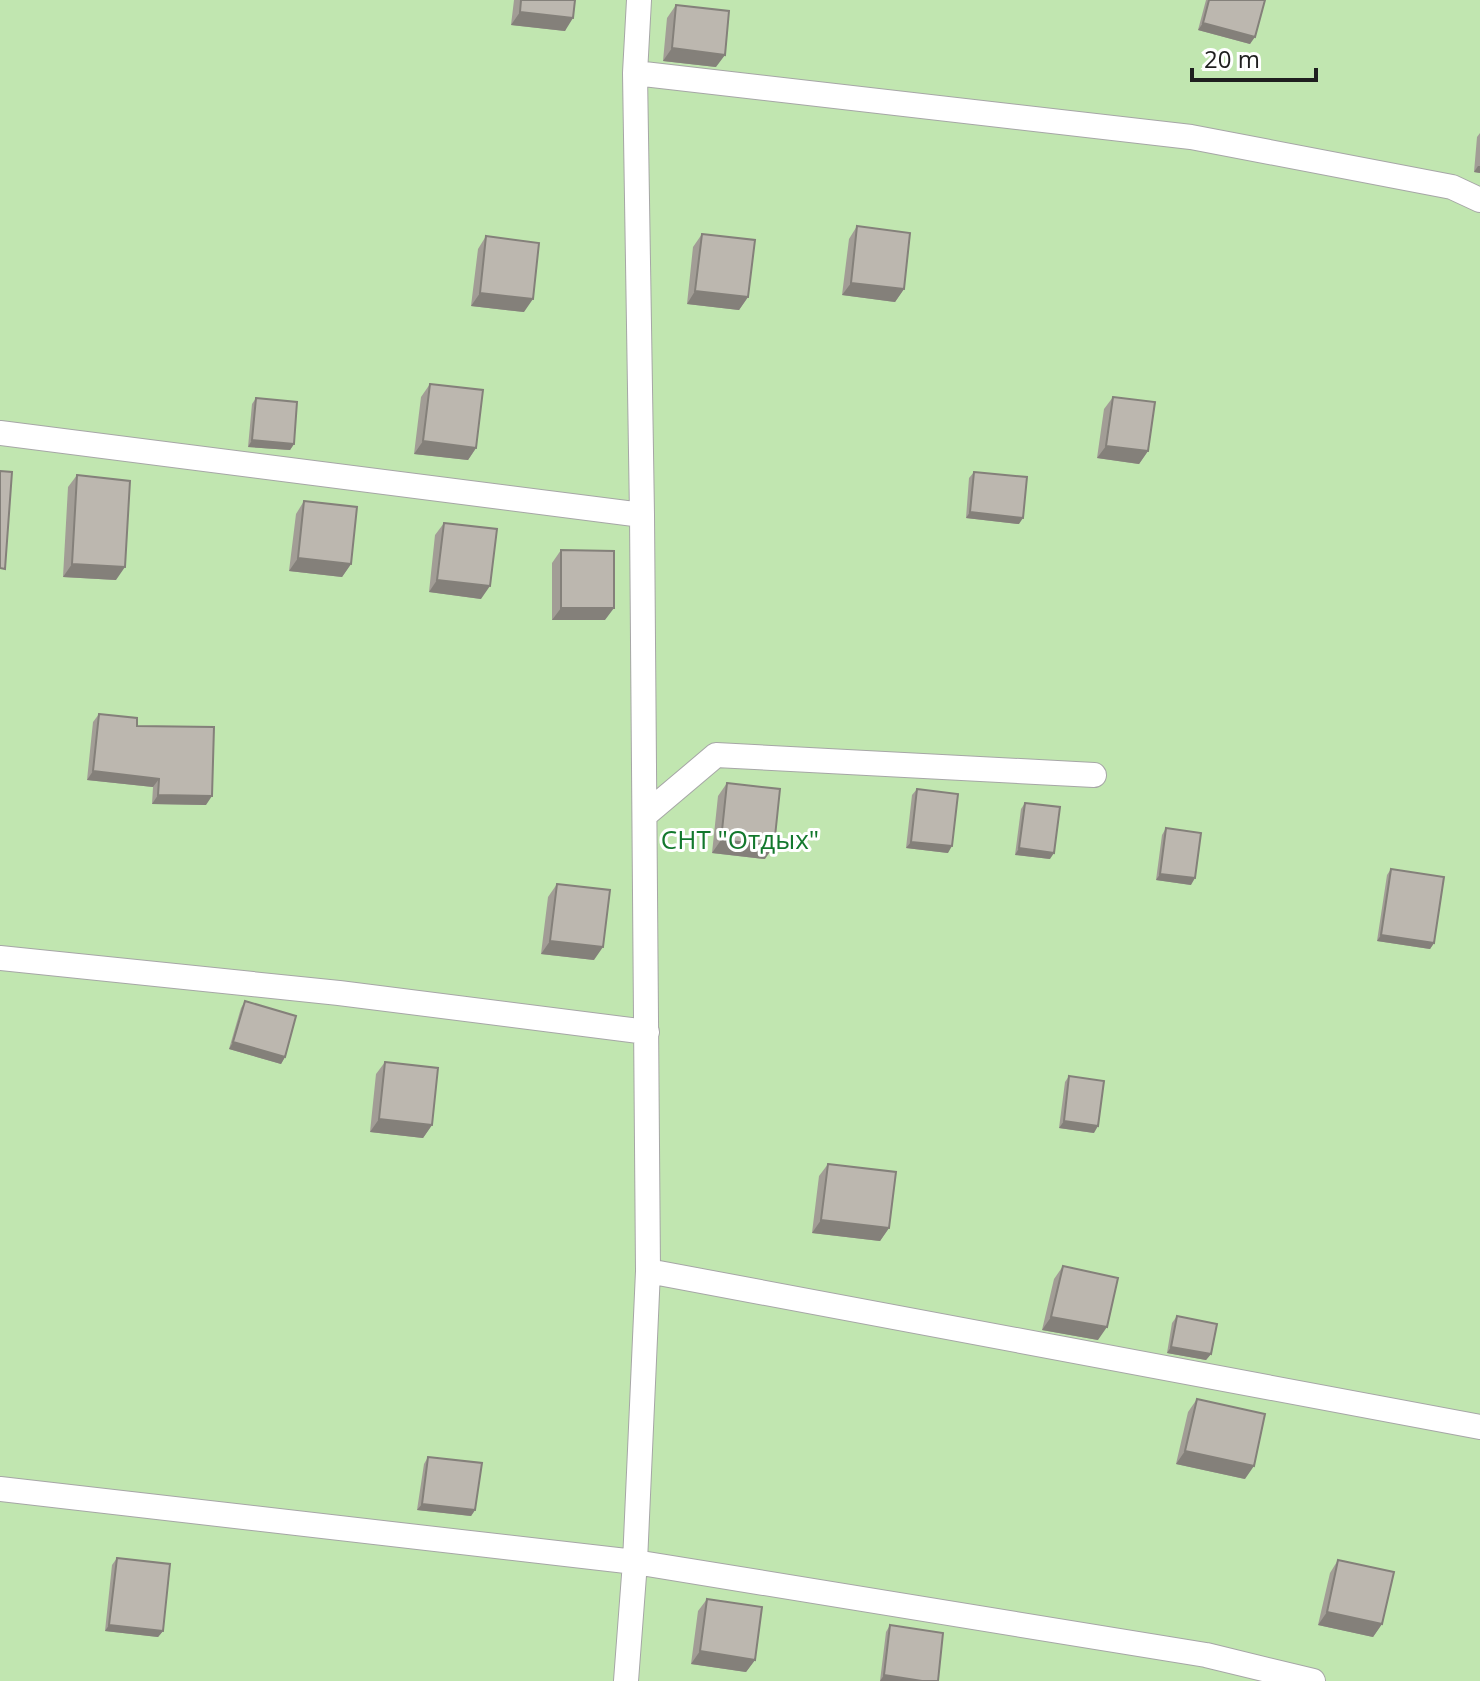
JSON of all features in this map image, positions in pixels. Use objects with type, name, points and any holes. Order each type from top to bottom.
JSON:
[{"type":"lane","points":[[626,1681],[635,1562],[648,1271],[635,73],[639,0]]},
{"type":"lane","points":[[635,73],[1191,137],[1452,187],[1480,200]]},
{"type":"lane","points":[[0,433],[642,515]]},
{"type":"lane","points":[[645,815],[716,755],[1094,775]]},
{"type":"lane","points":[[0,958],[323,992],[647,1032]]},
{"type":"lane","points":[[648,1271],[1480,1427]]},
{"type":"lane","points":[[0,1489],[635,1562],[1206,1655],[1313,1681]]},
{"type":"green space","name":"СНТ \"Отдых\"","points":[[0,0],[1480,0],[1480,1681],[0,1681]]},
{"type":"building","points":[[521,0],[575,0],[573,18],[520,12]]},
{"type":"building","points":[[1209,0],[1265,0],[1255,37],[1203,23]]},
{"type":"building","points":[[676,5],[729,11],[725,55],[672,48]]},
{"type":"building","points":[[857,226],[910,233],[904,289],[851,283]]},
{"type":"building","points":[[702,234],[755,240],[748,297],[695,291]]},
{"type":"building","points":[[486,236],[539,243],[533,299],[480,293]]},
{"type":"building","points":[[430,384],[483,390],[476,448],[423,441]]},
{"type":"building","points":[[1113,397],[1155,402],[1148,451],[1106,446]]},
{"type":"building","points":[[256,398],[297,402],[294,444],[252,440]]},
{"type":"building","points":[[0,471],[12,472],[5,569],[0,568]]},
{"type":"building","points":[[974,472],[1027,477],[1023,518],[970,512]]},
{"type":"building","points":[[77,475],[130,481],[125,567],[72,564]]},
{"type":"building","points":[[304,501],[357,507],[351,564],[298,558]]},
{"type":"building","points":[[444,523],[497,529],[490,586],[437,580]]},
{"type":"building","points":[[561,550],[614,551],[614,608],[561,608]]},
{"type":"building","points":[[99,714],[137,718],[137,726],[214,727],[212,796],[158,795],[159,779],[93,771]]},
{"type":"building","points":[[727,783],[780,789],[774,846],[721,840]]},
{"type":"building","points":[[917,789],[958,794],[952,846],[911,842]]},
{"type":"building","points":[[1025,803],[1060,807],[1054,853],[1019,848]]},
{"type":"building","points":[[1166,828],[1201,833],[1195,878],[1160,874]]},
{"type":"building","points":[[1391,869],[1444,877],[1434,943],[1381,935]]},
{"type":"building","points":[[557,884],[610,890],[603,947],[550,941]]},
{"type":"building","points":[[245,1001],[296,1016],[285,1057],[233,1042]]},
{"type":"building","points":[[385,1062],[438,1068],[432,1125],[379,1119]]},
{"type":"building","points":[[1069,1076],[1104,1081],[1098,1126],[1064,1121]]},
{"type":"building","points":[[828,1164],[896,1172],[889,1228],[821,1220]]},
{"type":"building","points":[[1063,1266],[1118,1278],[1107,1327],[1051,1317]]},
{"type":"building","points":[[1177,1316],[1217,1324],[1211,1354],[1171,1347]]},
{"type":"building","points":[[1197,1399],[1265,1414],[1254,1466],[1185,1451]]},
{"type":"building","points":[[428,1457],[482,1463],[475,1510],[422,1504]]},
{"type":"building","points":[[117,1558],[170,1564],[163,1631],[109,1625]]},
{"type":"building","points":[[1338,1560],[1394,1572],[1382,1624],[1327,1612]]},
{"type":"building","points":[[707,1599],[762,1607],[755,1660],[700,1651]]},
{"type":"building","points":[[890,1625],[943,1633],[938,1681],[884,1675]]}]
